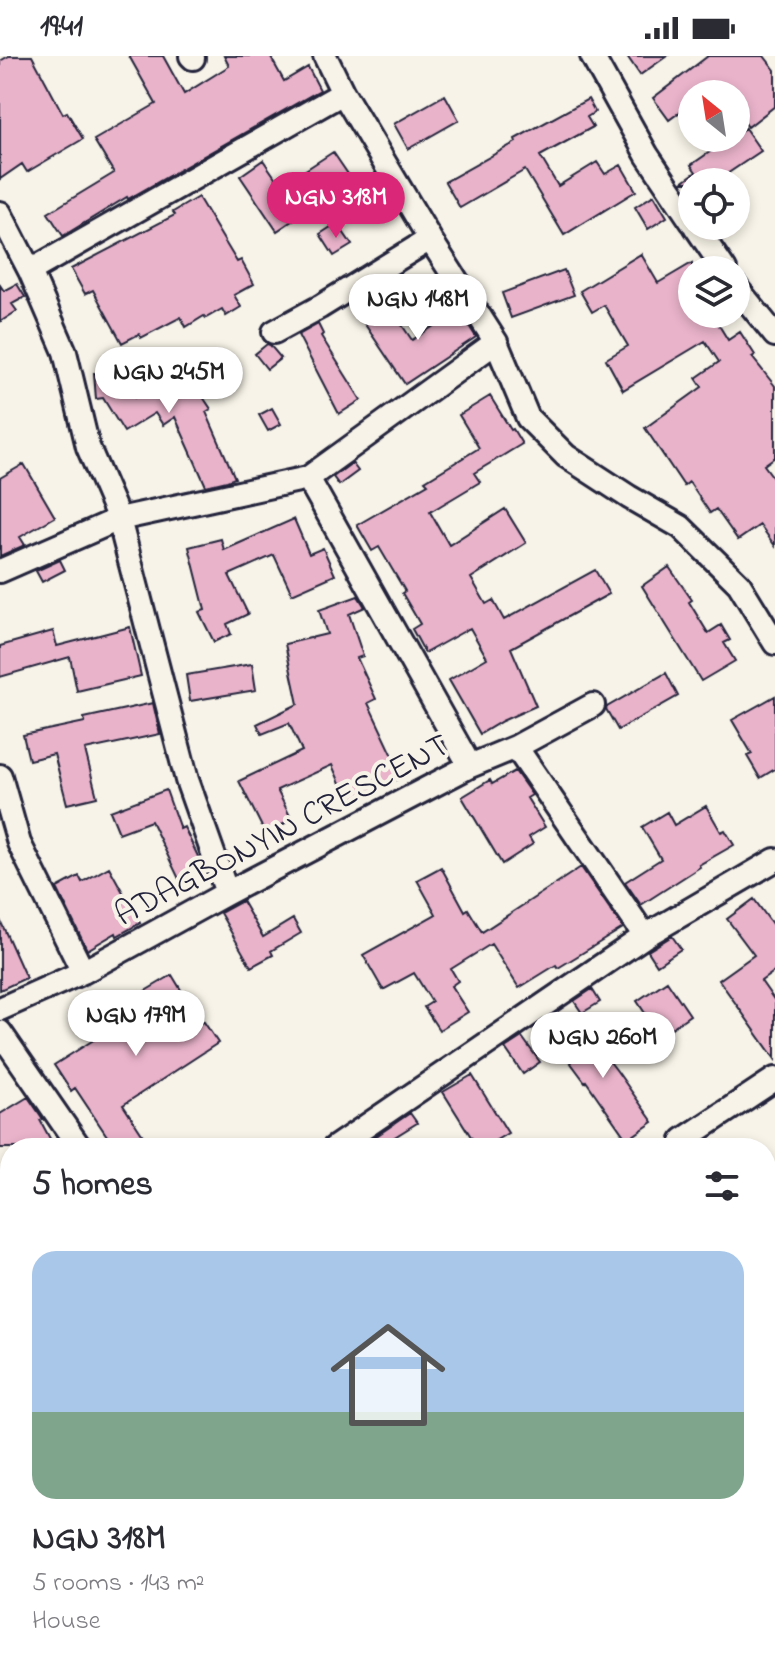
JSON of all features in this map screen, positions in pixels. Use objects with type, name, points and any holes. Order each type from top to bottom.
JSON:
[{"type":"street","points":[[325,56],[343,93],[430,239],[496,342],[528,418],[566,456],[681,527],[739,584],[775,643]]},
{"type":"street","points":[[592,56],[647,155],[678,202]]},
{"type":"street","points":[[30,271],[343,93]]},
{"type":"street","points":[[0,213],[30,271],[65,352],[88,447],[119,519],[187,780],[227,893]]},
{"type":"street","points":[[274,332],[430,239]]},
{"type":"street","points":[[750,304],[775,335]]},
{"type":"street","points":[[0,571],[119,519],[308,478],[496,342]]},
{"type":"street","points":[[308,478],[470,766]]},
{"type":"street","name":"ADAGBONYIN CRESCENT","points":[[0,1009],[83,972],[227,893],[593,705]]},
{"type":"street","points":[[516,747],[645,936]]},
{"type":"street","points":[[0,776],[19,843],[83,972]]},
{"type":"street","points":[[349,1138],[645,936],[775,860]]},
{"type":"street","points":[[0,1032],[73,1138]]},
{"type":"street","points":[[686,1138],[775,1079]]},
{"type":"building","points":[[9,56],[32,56],[63,114],[67,112],[83,139],[27,172],[22,164],[0,179],[0,61]]},
{"type":"building","points":[[129,56],[163,56],[184,94],[229,66],[224,56],[270,56],[284,81],[308,67],[320,90],[63,236],[48,213],[114,173],[94,140],[156,104]]},
{"type":"building","points":[[627,56],[667,56],[640,75]]},
{"type":"building","points":[[708,56],[764,56],[775,70],[775,106],[750,125],[750,80],[678,80],[678,113],[669,120],[653,98]]},
{"type":"building","points":[[445,95],[459,120],[408,149],[394,124]]},
{"type":"building","points":[[588,99],[595,112],[587,117],[593,127],[540,156],[558,186],[597,162],[605,174],[621,165],[636,191],[564,235],[525,170],[460,208],[445,182]]},
{"type":"building","points":[[750,135],[761,151],[736,168],[693,168],[691,165],[710,152],[750,152]]},
{"type":"building","points":[[333,152],[352,180],[277,231],[240,176],[263,160],[281,186]]},
{"type":"building","points":[[654,195],[667,217],[648,229],[635,207]]},
{"type":"building","points":[[198,197],[254,284],[234,295],[241,307],[226,316],[222,309],[186,327],[181,317],[141,338],[139,334],[122,343],[93,290],[85,294],[71,269],[175,215],[173,212]]},
{"type":"building","points":[[337,223],[352,245],[334,256],[320,234]]},
{"type":"building","points":[[641,254],[658,283],[678,271],[678,328],[721,328],[728,340],[740,332],[755,355],[752,357],[775,386],[775,457],[764,465],[775,480],[775,546],[760,525],[738,540],[716,509],[710,513],[689,482],[684,486],[645,428],[702,387],[696,378],[719,362],[705,341],[623,390],[606,359],[628,346],[604,305],[592,312],[580,291]]},
{"type":"building","points":[[564,270],[574,295],[511,318],[502,293]]},
{"type":"building","points":[[17,284],[25,297],[12,304],[17,311],[0,322],[0,285],[4,291]]},
{"type":"building","points":[[389,306],[412,340],[459,310],[476,337],[405,384],[364,323]]},
{"type":"building","points":[[318,324],[323,334],[321,336],[361,400],[339,414],[298,335]]},
{"type":"building","points":[[267,344],[281,358],[267,369],[255,354]]},
{"type":"building","points":[[189,371],[195,380],[199,378],[208,393],[203,397],[211,409],[206,412],[235,478],[206,486],[175,417],[163,425],[155,413],[124,432],[103,398],[96,399],[94,373],[138,374],[136,397],[178,372],[181,377]]},
{"type":"building","points":[[490,396],[522,444],[474,473],[480,482],[430,512],[449,545],[505,509],[526,543],[471,578],[486,604],[493,600],[504,620],[595,570],[609,594],[511,648],[536,706],[480,734],[449,680],[487,658],[470,628],[425,653],[412,629],[420,624],[402,593],[405,591],[379,547],[372,551],[357,525],[428,484],[425,481],[479,448],[459,415]]},
{"type":"building","points":[[272,408],[281,424],[268,431],[259,415]]},
{"type":"building","points":[[352,463],[358,471],[339,485],[333,477]]},
{"type":"building","points":[[24,464],[55,517],[20,537],[25,545],[0,556],[0,478]]},
{"type":"building","points":[[294,519],[309,554],[323,548],[335,575],[292,594],[274,555],[229,575],[248,614],[227,624],[231,634],[214,642],[199,612],[205,610],[189,547],[221,539],[224,550]]},
{"type":"building","points":[[60,560],[65,570],[42,582],[36,571]]},
{"type":"building","points":[[669,567],[692,600],[689,602],[708,633],[721,625],[730,640],[724,643],[735,661],[701,681],[642,586]]},
{"type":"building","points":[[358,596],[365,607],[349,614],[363,656],[357,658],[376,699],[368,703],[403,777],[348,801],[332,765],[277,790],[292,820],[265,833],[239,781],[302,751],[289,723],[262,734],[257,724],[298,704],[285,644],[327,634],[319,610]]},
{"type":"building","points":[[130,627],[141,676],[77,691],[70,657],[0,677],[0,646],[53,631],[57,646]]},
{"type":"building","points":[[252,664],[256,690],[190,701],[186,675]]},
{"type":"building","points":[[666,673],[678,696],[618,730],[607,707]]},
{"type":"building","points":[[775,696],[775,769],[760,778],[747,756],[752,754],[732,720]]},
{"type":"building","points":[[153,703],[160,734],[85,750],[97,797],[67,804],[54,754],[29,760],[23,735]]},
{"type":"building","points":[[515,771],[532,795],[527,798],[545,827],[529,837],[533,844],[502,864],[462,797],[490,780],[492,784]]},
{"type":"building","points":[[166,790],[180,829],[184,827],[203,867],[179,879],[151,821],[119,833],[110,811]]},
{"type":"building","points":[[706,806],[721,832],[725,830],[734,845],[641,905],[625,882],[661,859],[642,827],[667,812],[674,825]]},
{"type":"building","points":[[109,867],[140,923],[87,950],[57,888],[79,876],[82,882]]},
{"type":"building","points":[[441,867],[465,911],[468,909],[482,932],[581,867],[623,928],[519,988],[491,944],[451,969],[458,981],[451,986],[468,1012],[439,1030],[424,1007],[432,1002],[414,973],[383,990],[363,955],[436,914],[417,880]]},
{"type":"building","points":[[754,899],[775,928],[775,971],[761,981],[775,1001],[775,1059],[719,980],[754,955],[727,919]]},
{"type":"building","points":[[242,901],[263,937],[293,919],[301,933],[271,951],[273,955],[251,967],[220,913]]},
{"type":"building","points":[[0,920],[26,978],[0,990]]},
{"type":"building","points":[[672,936],[681,949],[657,965],[648,951]]},
{"type":"building","points":[[172,975],[201,1023],[204,1022],[218,1043],[123,1105],[144,1138],[108,1138],[75,1088],[71,1091],[54,1065],[122,1022],[115,1009]]},
{"type":"building","points":[[667,981],[690,1015],[660,1036],[637,1001]]},
{"type":"building","points":[[592,989],[600,1002],[582,1013],[574,1001]]},
{"type":"building","points":[[578,1020],[653,1122],[626,1138],[553,1039]]},
{"type":"building","points":[[522,1037],[540,1062],[523,1074],[505,1048]]},
{"type":"building","points":[[472,1075],[508,1133],[500,1138],[472,1138],[443,1092]]},
{"type":"building","points":[[28,1097],[43,1119],[40,1120],[50,1138],[0,1138],[0,1114]]},
{"type":"building","points":[[410,1113],[417,1123],[393,1138],[374,1138]]}]
